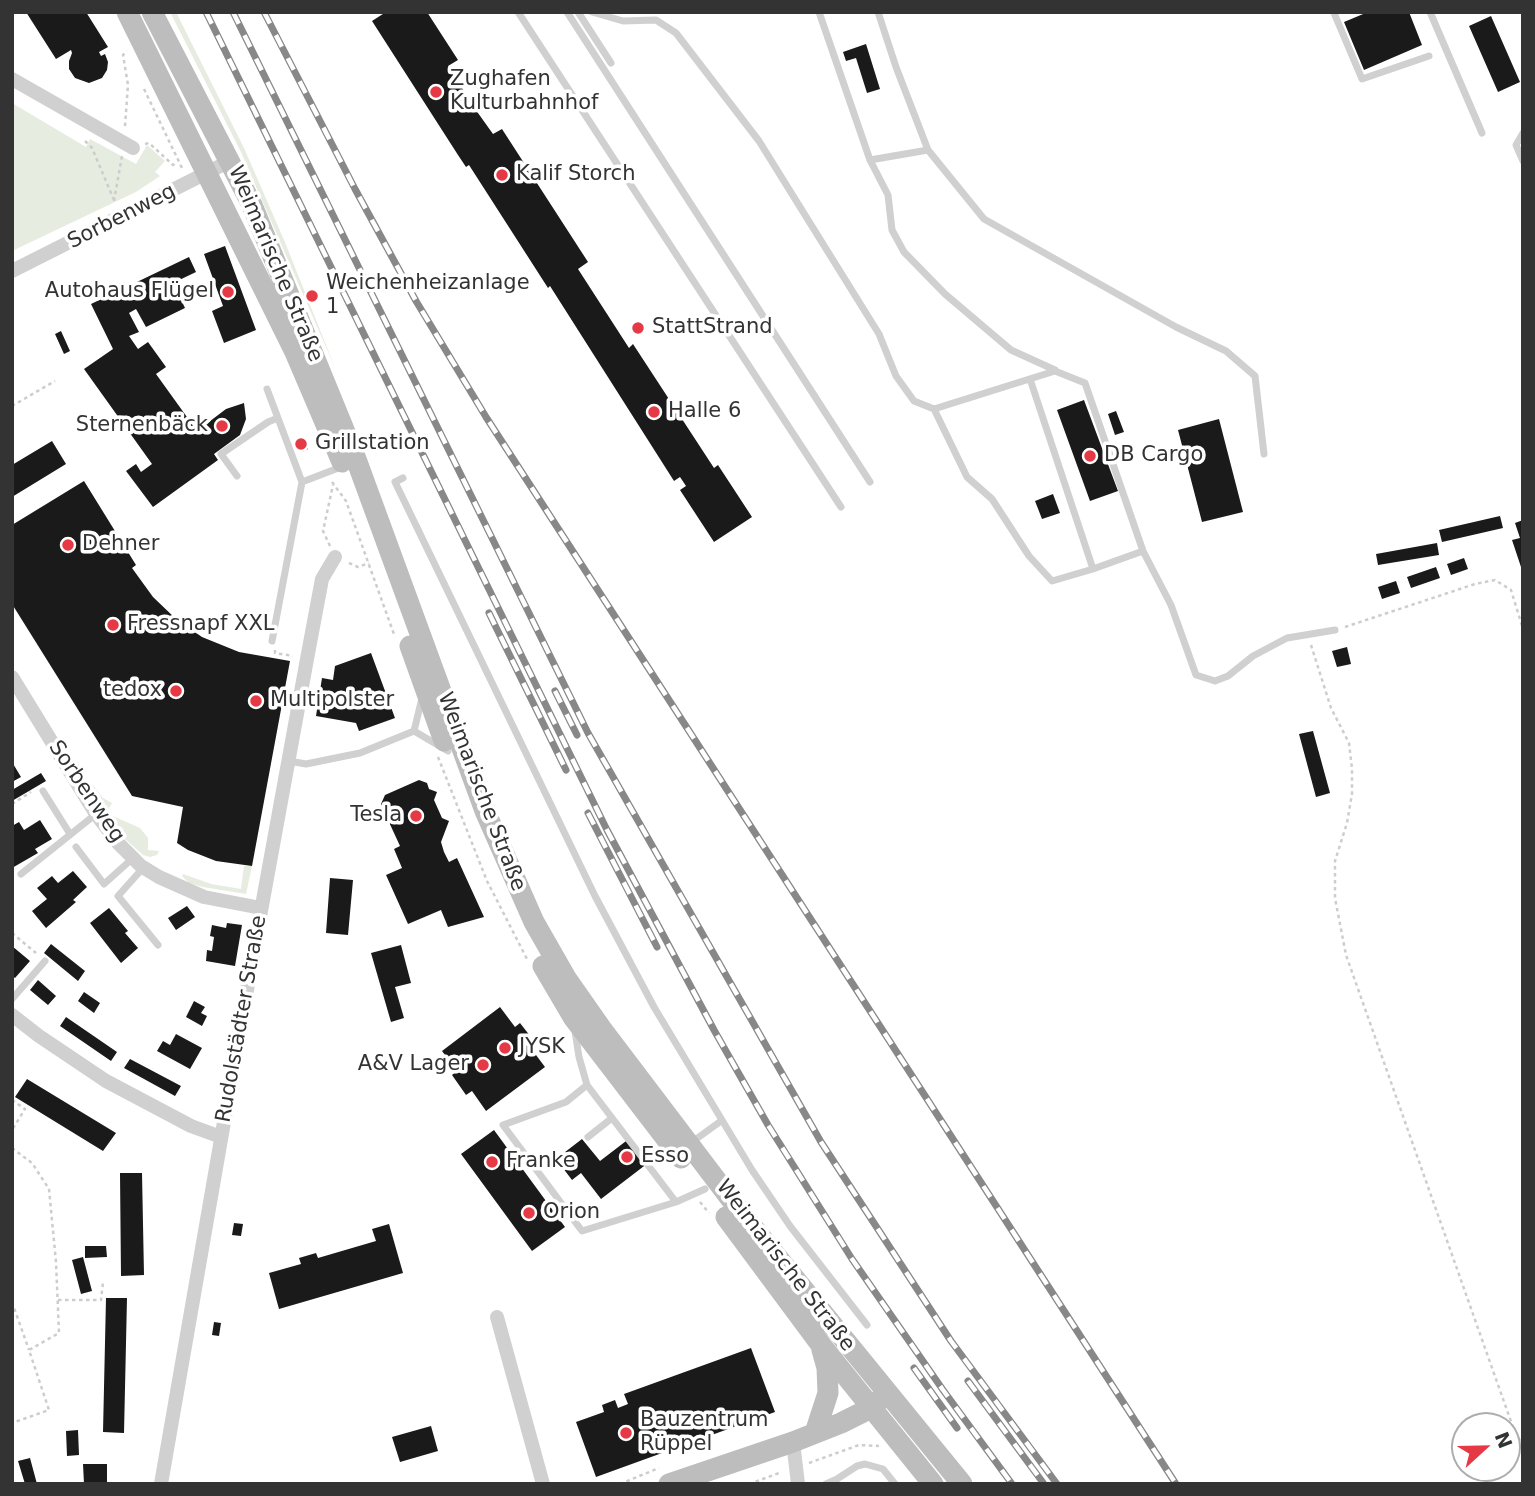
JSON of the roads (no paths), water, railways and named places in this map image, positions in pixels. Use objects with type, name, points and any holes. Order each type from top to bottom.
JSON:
[{"type":"main road","name":"Weimarische Straße","points":[[127,12],[295,352],[343,466],[481,839],[509,902],[552,983],[573,1017],[821,1345],[962,1484]]},
{"type":"main road","name":"Weimarische Straße","points":[[152,12],[252,205],[336,408],[485,811],[515,884],[566,978],[879,1401],[933,1484]]},
{"type":"main road","points":[[815,1433],[828,1393],[827,1368],[821,1345]]},
{"type":"main road","points":[[669,1484],[793,1442],[849,1419],[879,1401]]},
{"type":"street","points":[[12,79],[128,151]]},
{"type":"street","name":"Sorbenweg","points":[[12,271],[122,218],[230,161]]},
{"type":"street","name":"Rudolstädter Straße","points":[[161,1484],[261,908],[322,579],[335,557]]},
{"type":"street","name":"Sorbenweg","points":[[12,677],[96,814],[118,843],[138,863],[159,877],[205,897],[261,908]]},
{"type":"street","points":[[12,1015],[106,1081],[191,1126],[221,1137]]},
{"type":"street","points":[[497,1317],[543,1484]]},
{"type":"street","points":[[793,1442],[798,1484]]},
{"type":"lane","points":[[518,12],[841,507]]},
{"type":"lane","points":[[567,12],[870,482]]},
{"type":"lane","points":[[578,12],[611,63]]},
{"type":"lane","points":[[592,12],[623,22],[656,20],[676,33],[759,141],[879,334],[896,376],[914,401],[934,410],[967,477],[992,499],[1028,556],[1052,581],[1143,551]]},
{"type":"lane","points":[[819,12],[870,160],[888,195],[892,230],[904,252],[944,294],[1011,350],[1085,383],[1143,551],[1171,605],[1196,675],[1216,681],[1287,638],[1335,630]]},
{"type":"lane","points":[[878,12],[928,150],[984,219],[1176,327],[1226,351],[1255,376],[1264,454]]},
{"type":"lane","points":[[1336,12],[1334,13],[1363,79],[1429,56]]},
{"type":"lane","points":[[1430,12],[1482,133]]},
{"type":"lane","points":[[1523,133],[1516,145],[1523,161]]},
{"type":"lane","points":[[870,160],[928,150]]},
{"type":"lane","points":[[934,410],[1055,371]]},
{"type":"lane","points":[[1030,379],[1093,569]]},
{"type":"lane","points":[[267,389],[302,482],[272,640]]},
{"type":"lane","points":[[237,476],[221,454],[278,418]]},
{"type":"lane","points":[[302,482],[343,466]]},
{"type":"lane","points":[[403,478],[395,482],[595,896],[654,1007],[721,1121],[790,1226],[867,1325]]},
{"type":"lane","points":[[414,731],[425,690]]},
{"type":"lane","points":[[288,761],[306,764],[360,752],[414,731]]},
{"type":"lane","points":[[414,731],[448,751]]},
{"type":"lane","points":[[43,791],[71,834]]},
{"type":"lane","points":[[21,874],[96,814]]},
{"type":"lane","points":[[76,847],[104,884],[138,863]]},
{"type":"lane","points":[[138,863],[118,896],[158,945]]},
{"type":"lane","points":[[12,999],[45,961]]},
{"type":"lane","points":[[573,1017],[586,1085],[676,1202]]},
{"type":"lane","points":[[586,1085],[566,1102],[503,1125],[582,1231],[676,1202],[705,1189]]},
{"type":"lane","points":[[587,1138],[612,1118]]},
{"type":"lane","points":[[689,1144],[721,1121]]},
{"type":"lane","points":[[827,1484],[857,1466],[866,1464],[883,1469],[895,1484]]},
{"type":"railway","points":[[206,12],[607,830],[714,1030],[768,1125],[852,1259],[1012,1484]]},
{"type":"railway","points":[[233,12],[588,733],[821,1142],[951,1341],[1057,1484]]},
{"type":"railway","points":[[264,12],[416,301],[486,417],[1176,1484]]},
{"type":"railway","points":[[489,613],[566,770]]},
{"type":"railway","points":[[555,691],[577,735]]},
{"type":"railway","points":[[588,813],[657,947]]},
{"type":"railway","points":[[914,1368],[957,1428]]},
{"type":"railway","points":[[968,1381],[1044,1484]]},
{"type":"place","name":"Zughafen Kulturbahnhof","points":[[436,92]]},
{"type":"place","name":"Kalif Storch","points":[[502,175]]},
{"type":"place","name":"Autohaus Flügel","points":[[228,292]]},
{"type":"place","name":"Weichenheizanlage 1","points":[[312,296]]},
{"type":"place","name":"StattStrand","points":[[638,328]]},
{"type":"place","name":"Halle 6","points":[[654,412]]},
{"type":"place","name":"Sternenbäck","points":[[222,426]]},
{"type":"place","name":"Grillstation","points":[[301,444]]},
{"type":"place","name":"DB Cargo","points":[[1090,456]]},
{"type":"place","name":"Dehner","points":[[68,545]]},
{"type":"place","name":"Fressnapf XXL","points":[[113,625]]},
{"type":"place","name":"tedox","points":[[176,691]]},
{"type":"place","name":"Multipolster","points":[[256,701]]},
{"type":"place","name":"Tesla","points":[[416,816]]},
{"type":"place","name":"JYSK","points":[[505,1048]]},
{"type":"place","name":"A&V Lager","points":[[483,1065]]},
{"type":"place","name":"Esso","points":[[627,1157]]},
{"type":"place","name":"Franke","points":[[492,1162]]},
{"type":"place","name":"Orion","points":[[529,1213]]},
{"type":"place","name":"Bauzentrum Rüppel","points":[[626,1433]]}]
